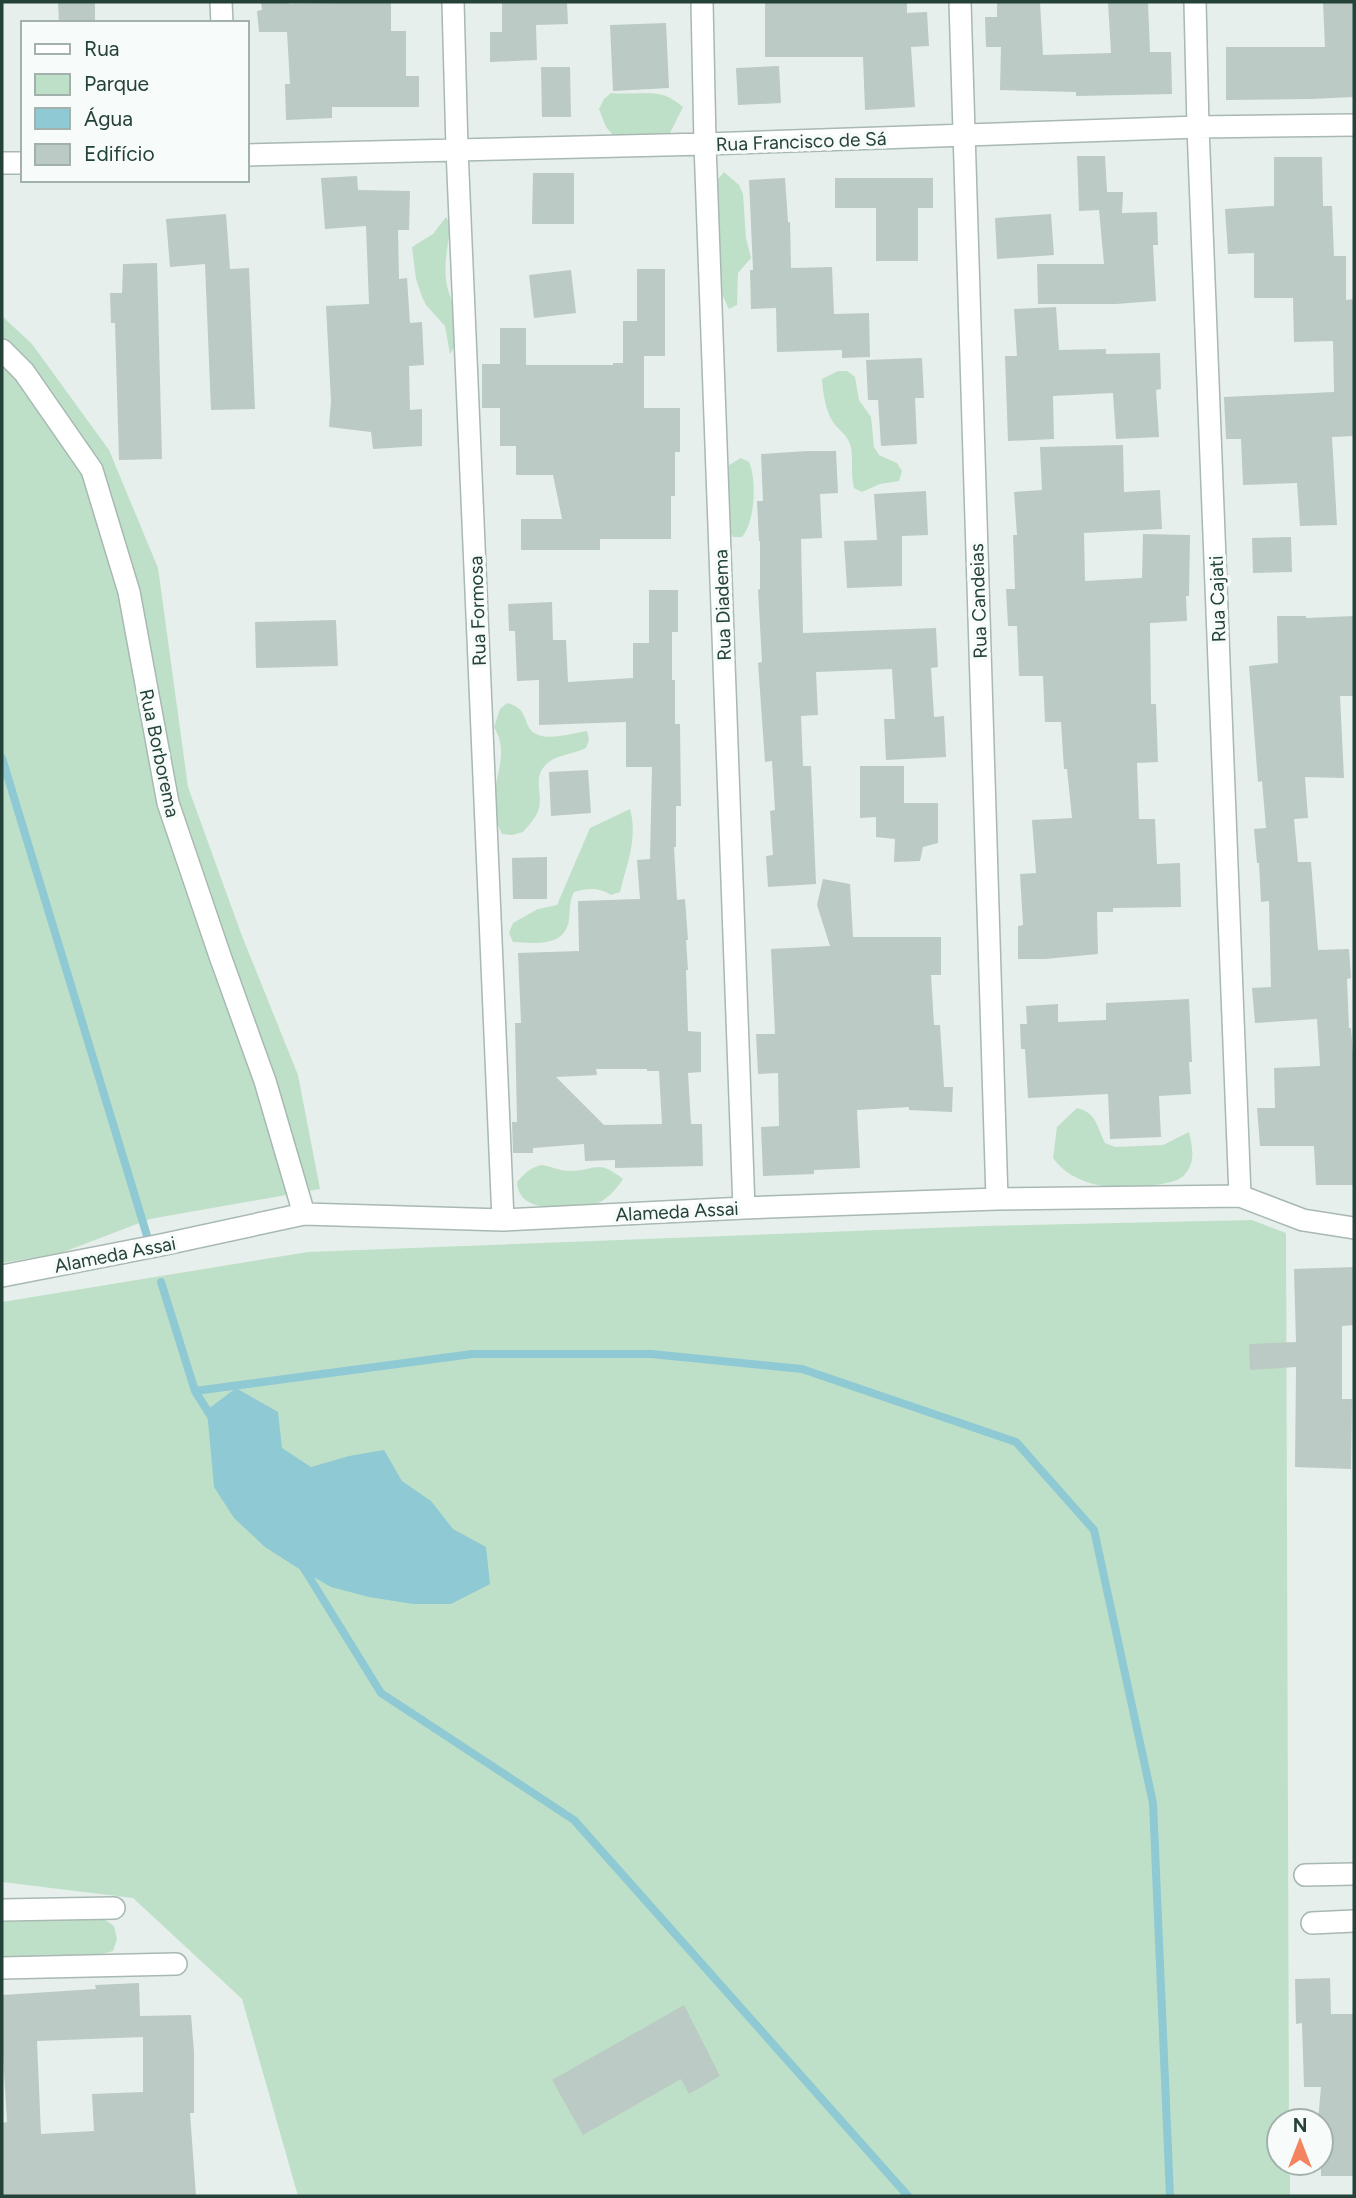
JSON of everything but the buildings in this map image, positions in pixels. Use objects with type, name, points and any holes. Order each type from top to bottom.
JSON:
[{"type":"street","points":[[221,2],[222,21]]},
{"type":"street","name":"Rua Formosa","points":[[453,2],[503,1220]]},
{"type":"street","name":"Rua Diadema","points":[[702,2],[744,1208]]},
{"type":"street","name":"Rua Candeias","points":[[960,2],[997,1199]]},
{"type":"street","name":"Rua Cajati","points":[[1195,2],[1240,1196]]},
{"type":"street","name":"Rua Francisco de Sá","points":[[248,155],[705,144],[1198,127],[1354,125]]},
{"type":"street","points":[[2,163],[21,163]]},
{"type":"street","name":"Rua Borborema","points":[[2,350],[24,372],[92,470],[129,592],[168,803],[265,1081],[304,1214]]},
{"type":"street","name":"Alameda Assai","points":[[2,1276],[304,1214],[503,1220],[997,1199],[1240,1196],[1303,1220],[1354,1228]]},
{"type":"street","points":[[1305,1875],[1354,1874]]},
{"type":"street","points":[[2,1910],[114,1908]]},
{"type":"street","points":[[1311,1923],[1354,1922]]},
{"type":"street","points":[[2,1968],[176,1964]]},
{"type":"green space","points":[[611,93],[658,94],[671,98],[683,107],[667,139],[619,142],[606,127],[599,109]]},
{"type":"green space","points":[[724,172],[739,185],[743,194],[746,238],[751,258],[738,273],[737,305],[729,309],[720,290],[715,203],[718,179]]},
{"type":"green space","points":[[446,217],[451,225],[446,280],[458,326],[458,336],[450,354],[445,326],[422,297],[416,279],[412,247],[433,234]]},
{"type":"green space","points":[[2,316],[32,344],[109,450],[158,568],[188,787],[242,936],[298,1075],[320,1189],[150,1219],[61,1253],[2,1263]]},
{"type":"green space","points":[[838,371],[847,371],[855,377],[859,400],[871,417],[874,447],[879,455],[897,463],[902,471],[899,481],[880,484],[862,492],[854,488],[850,444],[830,416],[823,391],[822,379]]},
{"type":"green space","points":[[741,458],[749,462],[752,470],[752,511],[742,537],[733,537],[726,520],[725,502],[729,465]]},
{"type":"green space","points":[[507,703],[520,709],[531,731],[536,734],[554,737],[587,731],[589,740],[586,748],[558,757],[544,767],[539,778],[540,802],[536,815],[523,832],[512,835],[502,834],[494,806],[501,746],[494,727],[500,709]]},
{"type":"green space","points":[[630,809],[632,840],[620,892],[611,895],[593,889],[574,892],[566,929],[555,940],[513,942],[509,933],[513,923],[538,909],[557,905],[590,828]]},
{"type":"green space","points":[[1077,1108],[1093,1117],[1105,1143],[1115,1147],[1163,1145],[1189,1132],[1192,1153],[1189,1168],[1184,1176],[1175,1181],[1133,1188],[1103,1186],[1075,1177],[1053,1158],[1057,1127]]},
{"type":"green space","points":[[541,1165],[569,1171],[602,1167],[623,1179],[607,1197],[591,1206],[540,1206],[522,1196],[517,1182],[528,1171]]},
{"type":"green space","points":[[1252,1220],[1286,1233],[1289,2107],[1265,2107],[1265,2177],[1290,2177],[1290,2196],[298,2196],[242,1999],[133,1898],[2,1882],[2,1302],[308,1252],[984,1226]]},
{"type":"green space","points":[[104,1919],[114,1926],[117,1939],[113,1951],[102,1954],[2,1957],[2,1922]]},
{"type":"water","points":[[236,1388],[278,1412],[282,1448],[311,1467],[384,1450],[402,1481],[431,1501],[453,1529],[486,1547],[490,1584],[451,1604],[413,1604],[369,1597],[331,1587],[265,1547],[234,1518],[214,1487],[207,1410]]},
{"type":"waterway","points":[[2,758],[148,1239]]},
{"type":"waterway","points":[[161,1282],[195,1391],[212,1418]]},
{"type":"waterway","points":[[195,1391],[472,1354],[651,1354],[802,1369],[1016,1442],[1094,1530],[1153,1803],[1170,2196]]},
{"type":"waterway","points":[[303,1567],[381,1693],[574,1820],[908,2196]]}]
